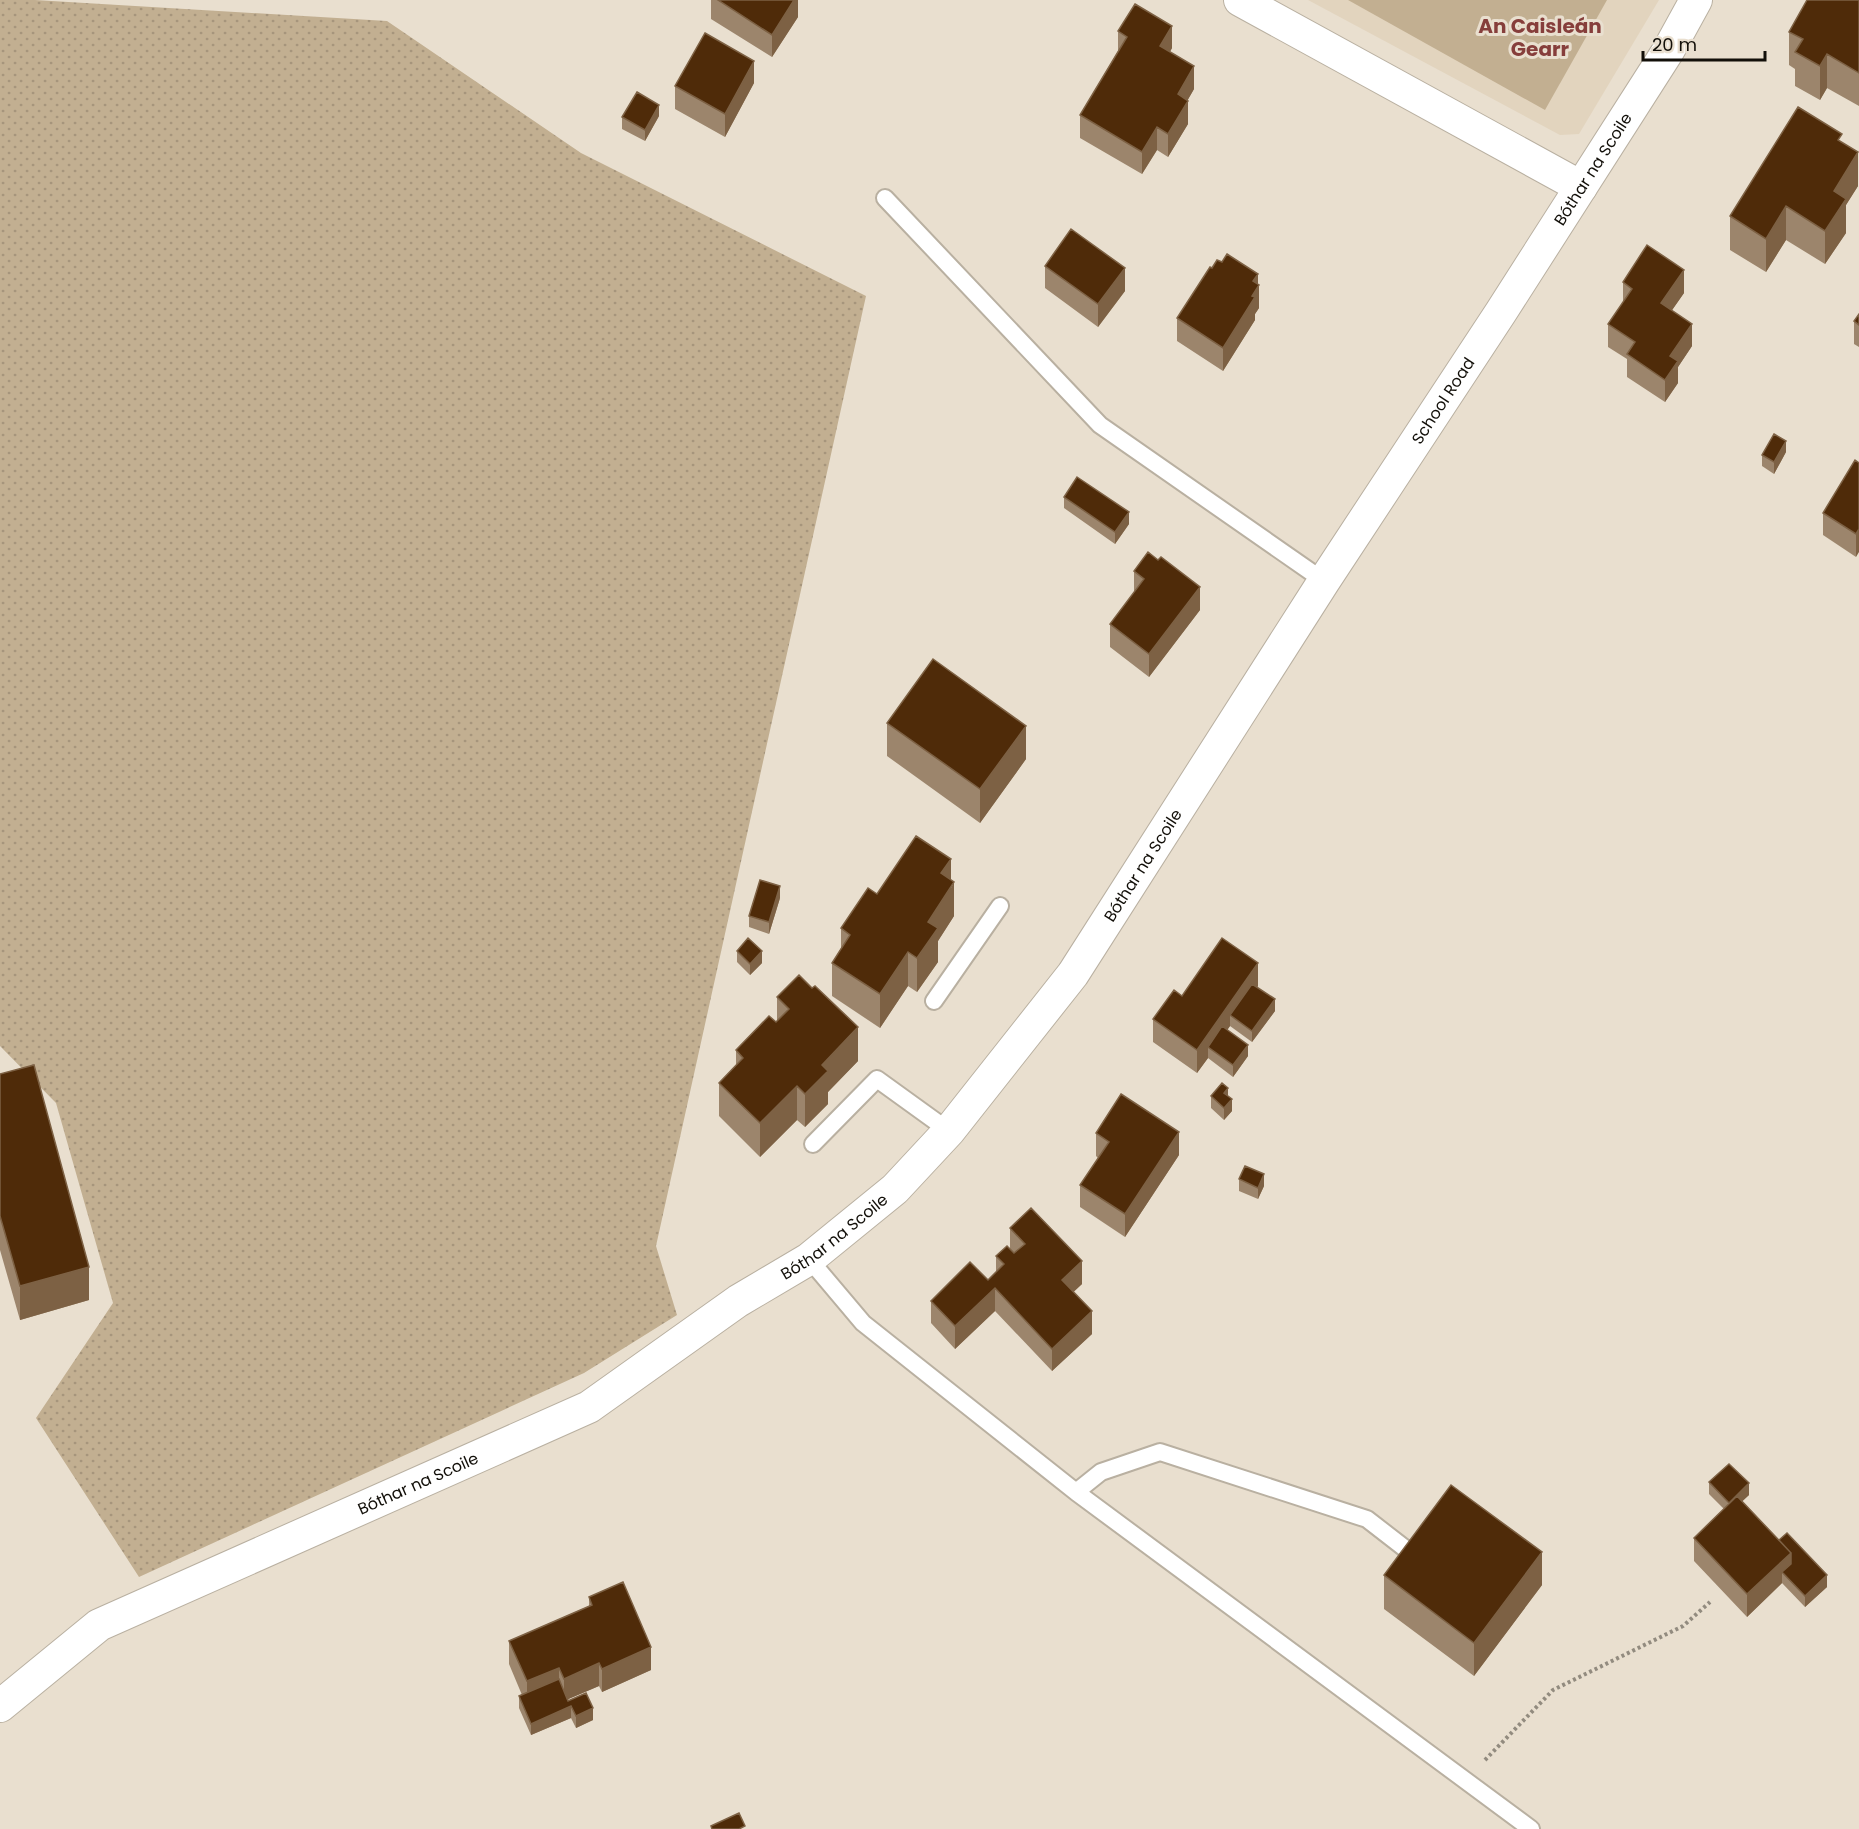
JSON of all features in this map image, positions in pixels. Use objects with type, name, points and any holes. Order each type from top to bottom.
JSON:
[{"type":"street","points":[[1240,0],[1581,187]]},
{"type":"street","name":"Bóthar na Scoile","points":[[1485,336],[1668,51],[1696,0]]},
{"type":"street","name":"School Road","points":[[1400,465],[1485,336]]},
{"type":"street","name":"Bóthar na Scoile","points":[[0,1706],[99,1625],[589,1407],[738,1301],[809,1259],[895,1189],[949,1131],[1073,974],[1400,465]]},
{"type":"lane","points":[[885,198],[1100,425],[1324,580]]},
{"type":"lane","points":[[934,1001],[1000,906]]},
{"type":"lane","points":[[813,1144],[877,1079],[949,1131]]},
{"type":"lane","points":[[809,1259],[863,1323],[1076,1492],[1532,1829]]},
{"type":"lane","points":[[1076,1492],[1101,1472],[1160,1452],[1367,1519],[1407,1550]]},
{"type":"path","points":[[1466,1780],[1553,1690],[1683,1626],[1710,1602]]},
{"type":"shaded area","points":[[0,0],[35,0],[387,21],[581,153],[866,296],[656,1246],[677,1315],[584,1373],[139,1577],[36,1418],[113,1303],[56,1103],[0,1046]]},
{"type":"shaded area","points":[[1308,0],[1659,0],[1579,134],[1560,135]]},
{"type":"shaded area","points":[[1348,0],[1607,0],[1545,110]]},
{"type":"building","points":[[718,0],[794,0],[772,35]]},
{"type":"building","points":[[1807,0],[1859,0],[1859,73],[1827,54],[1820,66],[1795,52],[1803,39],[1789,32]]},
{"type":"building","points":[[1135,4],[1172,26],[1160,46],[1194,66],[1178,94],[1188,101],[1168,134],[1157,127],[1142,152],[1080,115],[1127,37],[1118,31]]},
{"type":"building","points":[[705,33],[754,61],[725,114],[675,86]]},
{"type":"building","points":[[637,92],[659,105],[645,130],[622,117]]},
{"type":"building","points":[[1798,107],[1842,134],[1838,140],[1858,152],[1834,191],[1846,199],[1825,231],[1786,206],[1766,239],[1730,216]]},
{"type":"building","points":[[1071,229],[1125,268],[1098,304],[1045,266]]},
{"type":"building","points":[[1647,245],[1684,270],[1661,303],[1692,324],[1670,356],[1678,361],[1665,380],[1627,354],[1635,342],[1608,324],[1632,289],[1623,282]]},
{"type":"building","points":[[1227,254],[1258,274],[1253,281],[1259,285],[1252,296],[1255,297],[1223,348],[1177,318],[1210,267],[1212,268],[1217,260],[1222,262]]},
{"type":"building","points":[[1859,314],[1859,325],[1854,321]]},
{"type":"building","points":[[1774,434],[1786,441],[1774,462],[1762,455]]},
{"type":"building","points":[[1855,460],[1859,463],[1859,529],[1856,534],[1823,513]]},
{"type":"building","points":[[1077,477],[1129,512],[1115,532],[1064,497]]},
{"type":"building","points":[[1148,552],[1158,560],[1161,557],[1200,587],[1149,654],[1110,624],[1144,579],[1134,571]]},
{"type":"building","points":[[933,659],[1026,726],[980,789],[887,723]]},
{"type":"building","points":[[916,836],[951,859],[941,873],[954,882],[928,922],[938,928],[917,958],[908,952],[880,994],[832,963],[850,935],[841,928],[868,888],[877,894]]},
{"type":"building","points":[[760,880],[780,886],[769,922],[749,916]]},
{"type":"building","points":[[748,938],[762,951],[750,964],[737,951]]},
{"type":"building","points":[[1222,938],[1258,963],[1197,1050],[1153,1019],[1174,990],[1182,996]]},
{"type":"building","points":[[799,975],[812,988],[815,986],[858,1027],[822,1065],[828,1071],[805,1094],[797,1086],[760,1123],[719,1083],[743,1058],[736,1050],[769,1016],[776,1022],[789,1009],[777,997]]},
{"type":"building","points":[[1252,984],[1275,999],[1252,1031],[1230,1015]]},
{"type":"building","points":[[1222,1026],[1248,1045],[1233,1065],[1208,1047]]},
{"type":"building","points":[[34,1065],[89,1267],[20,1286],[0,1216],[0,1074]]},
{"type":"building","points":[[1222,1083],[1228,1088],[1224,1093],[1232,1099],[1224,1108],[1211,1096]]},
{"type":"building","points":[[1121,1094],[1179,1132],[1125,1214],[1080,1185],[1109,1142],[1096,1133]]},
{"type":"building","points":[[1245,1166],[1264,1174],[1258,1188],[1239,1179]]},
{"type":"building","points":[[1031,1208],[1082,1261],[1062,1280],[1092,1311],[1052,1349],[995,1288],[955,1326],[931,1301],[970,1262],[988,1280],[1004,1264],[996,1256],[1007,1246],[1014,1253],[1025,1244],[1010,1228]]},
{"type":"building","points":[[1729,1464],[1749,1483],[1729,1503],[1709,1482]]},
{"type":"building","points":[[1451,1485],[1542,1552],[1474,1643],[1384,1575]]},
{"type":"building","points":[[1737,1496],[1791,1553],[1747,1594],[1694,1538]]},
{"type":"building","points":[[1787,1533],[1827,1575],[1805,1596],[1782,1572],[1791,1564],[1791,1553],[1779,1540]]},
{"type":"building","points":[[623,1582],[651,1647],[602,1669],[599,1663],[564,1679],[559,1668],[527,1681],[509,1641],[592,1605],[589,1597]]},
{"type":"building","points":[[559,1679],[568,1701],[586,1693],[593,1708],[576,1716],[571,1706],[531,1724],[519,1696]]},
{"type":"building","points":[[739,1813],[745,1826],[739,1829],[712,1829],[711,1826]]},
{"type":"district","name":"An Caisleán Gearr","points":[[1540,38]]}]
